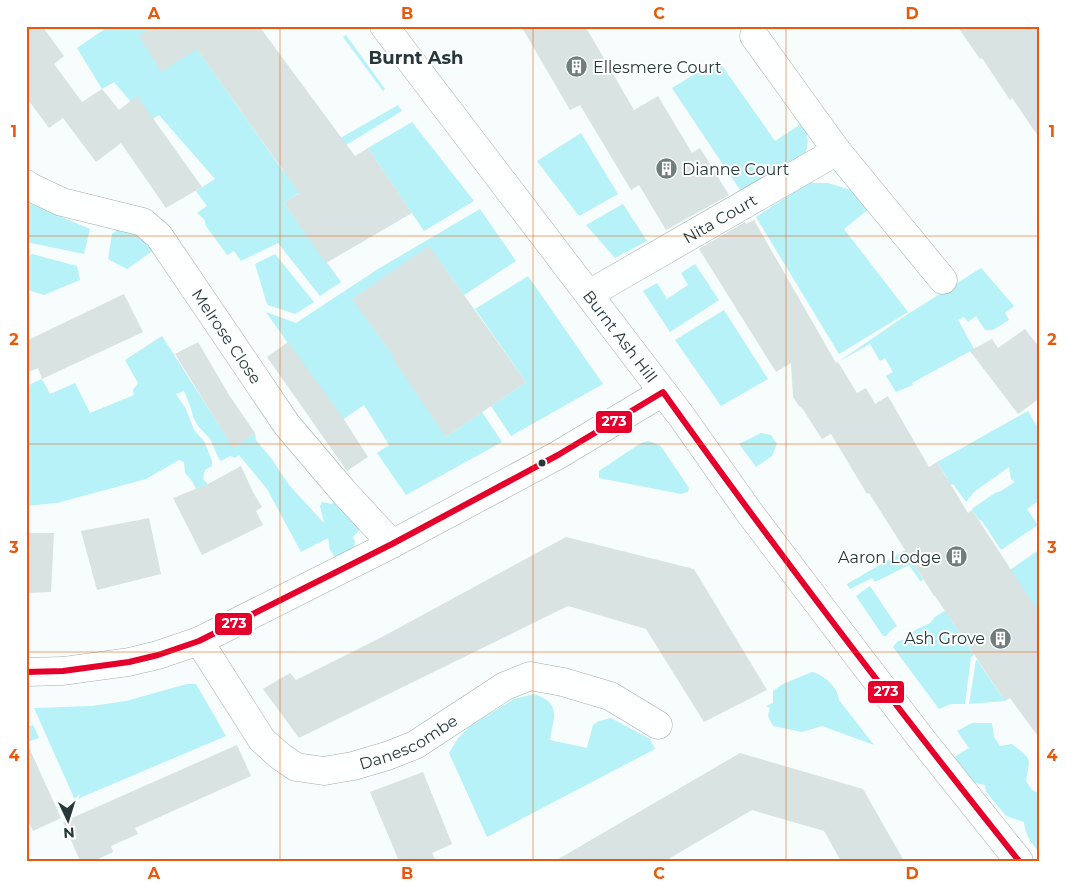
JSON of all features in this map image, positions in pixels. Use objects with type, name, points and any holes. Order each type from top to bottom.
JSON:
[{"type":"street","name":"Burnt Ash Hill","points":[[384,26],[663,392],[861,660],[1020,861]]},
{"type":"street","points":[[754,36],[837,151],[943,280]]},
{"type":"street","name":"Nita Court","points":[[589,294],[837,151]]},
{"type":"street","name":"Melrose Close","points":[[26,184],[62,202],[143,222],[159,236],[287,425],[343,491],[392,544]]},
{"type":"street","points":[[26,672],[64,671],[129,662],[158,655],[199,641],[392,544],[558,455],[663,392]]},
{"type":"street","name":"Danescombe","points":[[199,641],[262,740],[296,767],[324,771],[353,766],[387,756],[415,745],[505,686],[530,676],[563,682],[610,696],[658,725]]},
{"type":"shaded area","points":[[109,26],[181,26],[283,171],[398,105],[402,111],[328,156],[309,186],[284,203],[341,282],[320,296],[278,243],[241,261],[234,251],[227,255],[206,226],[204,219],[197,213],[207,206],[196,191],[215,179],[159,115],[153,119],[131,102],[114,82],[102,89],[77,48]]},
{"type":"shaded area","points":[[346,35],[385,89],[383,91],[343,37]]},
{"type":"shaded area","points":[[718,60],[775,141],[804,122],[807,134],[807,149],[801,158],[785,169],[740,190],[672,88]]},
{"type":"shaded area","points":[[412,122],[474,201],[424,231],[368,148]]},
{"type":"shaded area","points":[[581,133],[618,194],[579,216],[537,161]]},
{"type":"shaded area","points":[[808,183],[828,183],[851,190],[870,208],[844,229],[908,312],[839,354],[756,217]]},
{"type":"shaded area","points":[[26,202],[90,229],[84,254],[26,242]]},
{"type":"shaded area","points":[[623,204],[647,241],[615,258],[586,225]]},
{"type":"shaded area","points":[[480,209],[516,261],[464,295],[438,259],[362,312],[390,351],[393,349],[446,437],[482,412],[502,442],[406,495],[377,453],[389,445],[364,405],[342,420],[266,312],[296,323],[378,269]]},
{"type":"shaded area","points":[[118,229],[144,238],[154,250],[127,269],[108,259],[112,234]]},
{"type":"shaded area","points":[[32,254],[77,266],[80,280],[44,295],[26,289],[26,259]]},
{"type":"shaded area","points":[[275,254],[314,302],[295,314],[268,305],[266,301],[255,264]]},
{"type":"shaded area","points":[[695,264],[719,300],[670,332],[643,291],[657,283],[667,299],[688,285],[681,273]]},
{"type":"shaded area","points":[[981,268],[1014,306],[1005,313],[1009,320],[993,330],[985,330],[976,316],[968,322],[964,317],[958,320],[974,349],[912,383],[913,385],[896,392],[886,376],[893,372],[885,358],[880,361],[870,344],[838,362],[908,314]]},
{"type":"shaded area","points":[[528,276],[603,384],[511,436],[491,406],[526,382],[475,309]]},
{"type":"shaded area","points":[[724,310],[768,379],[721,406],[675,340]]},
{"type":"shaded area","points":[[162,336],[233,447],[255,433],[256,440],[289,485],[324,523],[320,506],[322,502],[332,504],[334,499],[362,527],[353,537],[355,542],[354,548],[341,556],[335,557],[330,550],[328,538],[301,552],[267,489],[239,455],[235,458],[230,456],[221,461],[219,459],[210,439],[198,426],[193,417],[184,391],[176,394],[186,409],[194,430],[204,441],[212,461],[212,466],[205,470],[203,479],[208,484],[196,489],[185,473],[184,462],[179,460],[146,479],[57,503],[26,506],[26,386],[42,379],[50,394],[75,383],[90,413],[134,395],[133,390],[138,383],[125,360]]},
{"type":"shaded area","points":[[1028,411],[1040,431],[1040,500],[1027,509],[1038,525],[1001,550],[982,521],[979,520],[972,510],[995,493],[1015,482],[1011,479],[1009,467],[974,492],[966,502],[953,484],[940,491],[947,478],[937,462]]},
{"type":"shaded area","points":[[761,433],[771,435],[777,444],[772,456],[756,467],[739,444]]},
{"type":"shaded area","points":[[648,441],[660,445],[689,488],[688,492],[681,494],[599,478],[599,471],[641,443]]},
{"type":"shaded area","points":[[914,545],[915,566],[923,579],[921,582],[909,565],[875,582],[872,578],[850,589],[847,584]]},
{"type":"shaded area","points":[[1040,549],[1040,614],[949,617],[974,655],[971,657],[965,704],[951,704],[939,709],[893,647],[898,641],[907,639],[915,630],[930,623],[935,617]]},
{"type":"shaded area","points":[[870,586],[897,626],[886,636],[883,636],[856,596]]},
{"type":"shaded area","points":[[977,660],[1005,701],[969,704]]},
{"type":"shaded area","points":[[812,672],[826,679],[833,686],[839,700],[874,745],[822,726],[802,732],[773,726],[768,716],[770,708],[766,706],[773,703],[773,691],[783,684]]},
{"type":"shaded area","points":[[187,684],[196,684],[226,736],[75,800],[34,708],[92,706],[126,701]]},
{"type":"shaded area","points":[[534,694],[549,702],[553,707],[554,718],[550,740],[587,748],[593,725],[599,721],[611,718],[650,739],[655,749],[487,837],[449,753],[458,738],[470,726],[514,699]]},
{"type":"shaded area","points":[[972,723],[992,723],[994,737],[1000,746],[1012,744],[1027,757],[1029,763],[1026,781],[1032,790],[1040,794],[1040,853],[1029,839],[1024,822],[1006,816],[986,792],[985,785],[968,782],[949,760],[969,748],[957,731]]},
{"type":"shaded area","points":[[33,725],[39,738],[27,742],[26,727]]},
{"type":"building","points":[[26,26],[42,26],[64,56],[54,64],[82,102],[102,89],[119,110],[137,96],[202,187],[166,208],[121,143],[96,162],[63,118],[49,128],[26,97]]},
{"type":"building","points":[[154,26],[259,26],[355,156],[368,148],[412,213],[326,263],[284,203],[299,193],[197,49],[161,72],[139,35]]},
{"type":"building","points":[[521,26],[585,26],[634,110],[658,96],[692,153],[700,148],[729,195],[666,230],[639,185],[631,190],[580,105],[570,110]]},
{"type":"building","points":[[957,26],[1040,26],[1040,139],[1012,98],[1010,100],[982,58],[980,59]]},
{"type":"building","points":[[754,220],[836,363],[838,362],[857,393],[866,388],[875,404],[888,396],[929,467],[937,462],[968,513],[972,510],[1040,614],[1040,739],[1010,698],[1005,701],[934,596],[869,493],[867,494],[831,434],[822,439],[793,397],[791,363],[776,372],[699,249],[745,222],[746,224]]},
{"type":"building","points":[[429,246],[526,382],[446,437],[393,359],[395,358],[352,299]]},
{"type":"building","points":[[124,294],[143,332],[42,379],[38,368],[26,373],[26,341]]},
{"type":"building","points":[[1025,329],[1040,348],[1040,398],[1018,414],[970,351],[992,339],[998,348]]},
{"type":"building","points":[[198,342],[229,395],[255,433],[233,448],[175,354]]},
{"type":"building","points":[[288,342],[343,418],[368,457],[347,471],[267,357]]},
{"type":"building","points":[[241,466],[262,507],[256,511],[263,525],[202,555],[173,498],[208,484]]},
{"type":"building","points":[[149,518],[161,574],[97,590],[81,531]]},
{"type":"building","points":[[26,533],[54,533],[51,592],[28,593],[28,585],[26,585]]},
{"type":"building","points":[[566,537],[694,569],[767,690],[704,722],[646,629],[568,606],[299,738],[263,689],[290,673],[296,680],[382,637]]},
{"type":"building","points":[[26,741],[61,818],[33,831],[26,817]]},
{"type":"building","points":[[237,745],[251,776],[135,828],[138,834],[111,846],[113,852],[94,861],[80,861],[63,822]]},
{"type":"building","points":[[740,753],[863,789],[904,861],[841,861],[824,831],[752,810],[665,861],[555,861]]},
{"type":"building","points":[[423,772],[452,844],[432,853],[436,861],[399,861],[370,792]]},
{"type":"transit line","name":"273","points":[[26,672],[63,671],[129,662],[158,655],[199,641],[392,544],[558,455],[663,392],[749,511],[838,629],[1019,861]]},
{"type":"place","name":"Ellesmere Court","points":[[577,67]]},
{"type":"place","name":"Dianne Court","points":[[666,169]]},
{"type":"place","name":"Aaron Lodge","points":[[957,557]]},
{"type":"place","name":"Ash Grove","points":[[1001,638]]},
{"type":"district","name":"Burnt Ash","points":[[416,58]]}]
